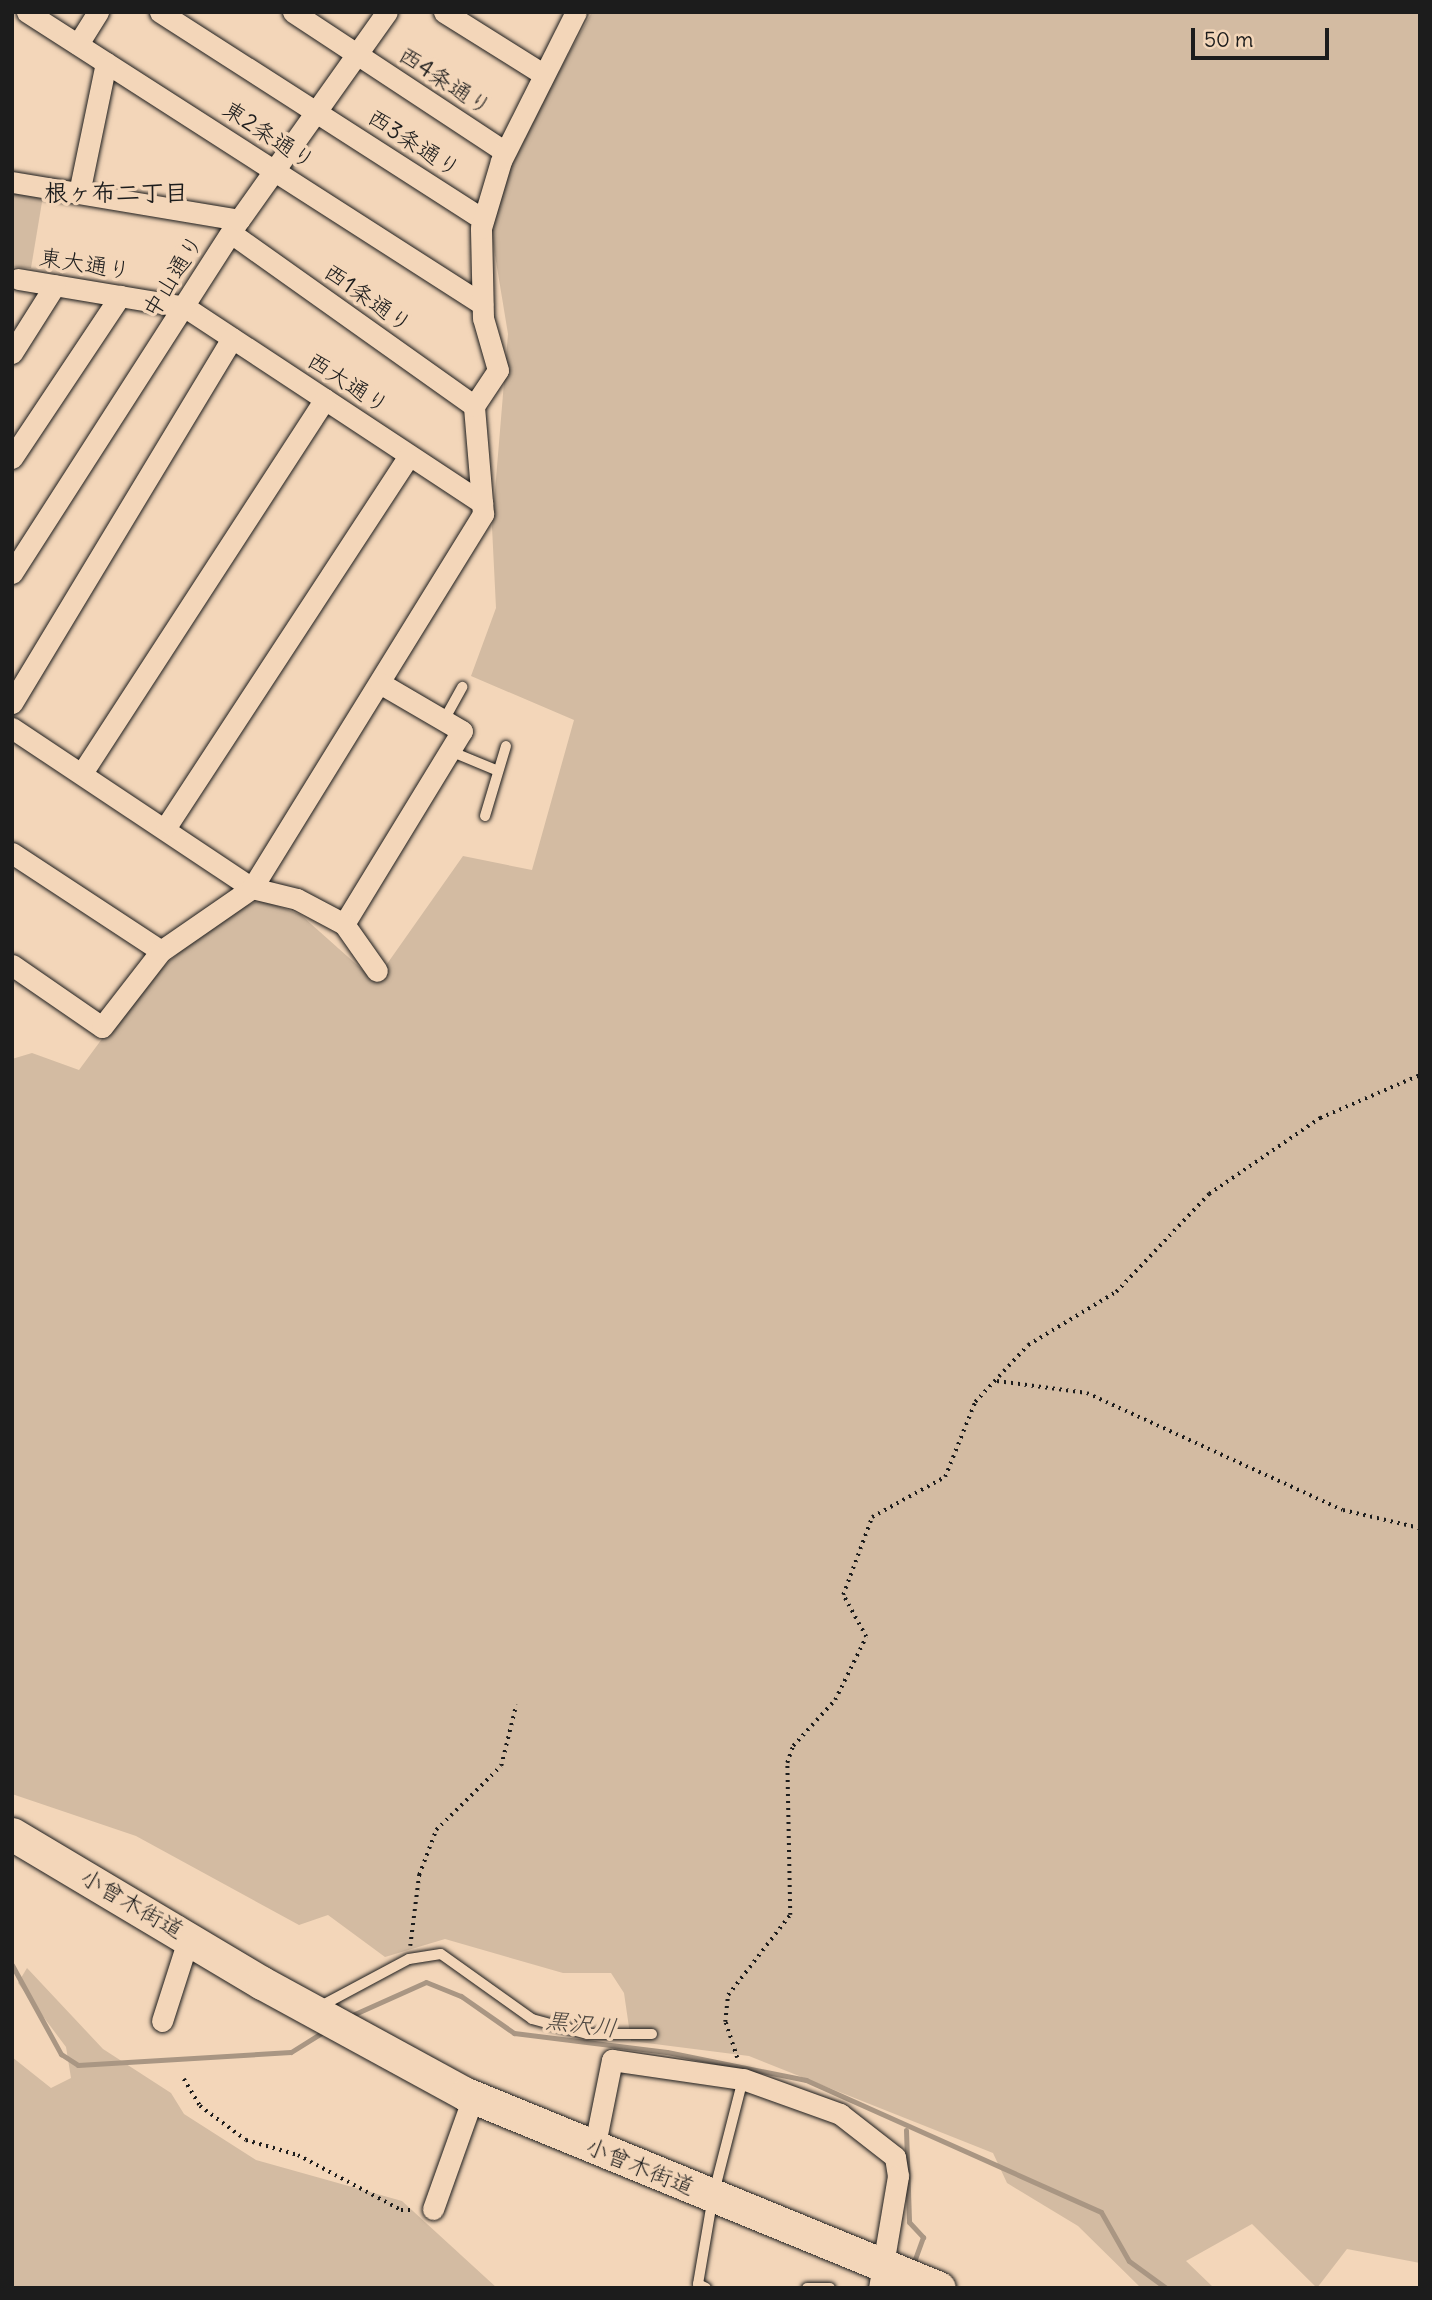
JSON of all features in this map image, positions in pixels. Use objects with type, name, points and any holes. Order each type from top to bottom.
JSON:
[{"type":"main road","name":"小曾木街道","points":[[12,1834],[327,2019],[473,2098],[904,2278]]},
{"type":"street","name":"東2条通り","points":[[27,12],[482,304]]},
{"type":"street","points":[[78,44],[98,12]]},
{"type":"street","name":"西3条通り","points":[[160,12],[483,219]]},
{"type":"street","name":"西4条通り","points":[[293,12],[505,152]]},
{"type":"street","name":"中山通り","points":[[12,573],[185,307],[234,226],[387,12]]},
{"type":"street","points":[[444,12],[543,74]]},
{"type":"street","points":[[12,965],[102,1027],[162,950],[252,888],[483,514],[474,406],[498,370],[482,304],[483,219],[505,152],[576,12]]},
{"type":"street","points":[[79,193],[106,63]]},
{"type":"street","points":[[12,182],[79,193],[234,226]]},
{"type":"street","name":"西1条通り","points":[[234,226],[474,406]]},
{"type":"street","name":"東大通り","points":[[18,279],[185,307]]},
{"type":"street","points":[[12,353],[55,285]]},
{"type":"street","points":[[12,458],[120,296]]},
{"type":"street","name":"西大通り","points":[[185,307],[482,503]]},
{"type":"street","points":[[12,704],[232,338]]},
{"type":"street","points":[[82,773],[325,399]]},
{"type":"street","points":[[166,827],[409,455]]},
{"type":"street","points":[[344,924],[462,731],[380,683]]},
{"type":"street","points":[[12,728],[166,827],[252,888],[297,899],[344,924],[377,971]]},
{"type":"street","points":[[12,853],[162,950]]},
{"type":"street","points":[[162,2021],[189,1937]]},
{"type":"street","points":[[594,2149],[612,2060],[743,2079],[841,2114],[895,2157],[904,2278]]},
{"type":"street","points":[[433,2209],[473,2098]]},
{"type":"lane","points":[[444,720],[463,687]]},
{"type":"lane","points":[[485,816],[506,746]]},
{"type":"lane","points":[[450,751],[498,771]]},
{"type":"lane","points":[[327,2019],[409,1959],[441,1954],[532,2019],[587,2034],[652,2034]]},
{"type":"lane","points":[[706,2288],[698,2284],[713,2196],[743,2079]]},
{"type":"lane","points":[[807,2288],[830,2288]]},
{"type":"path","points":[[735,2054],[725,2022],[728,1995],[790,1915],[787,1763],[793,1746],[835,1700],[866,1637],[843,1595],[872,1517],[945,1477],[975,1402],[1028,1345],[1116,1293],[1209,1194],[1320,1118],[1420,1074]]},
{"type":"path","points":[[997,1381],[1087,1393],[1343,1510],[1420,1528]]},
{"type":"path","points":[[409,1959],[419,1875],[436,1830],[501,1766],[516,1705]]},
{"type":"path","points":[[184,2078],[200,2106],[246,2140],[298,2155],[401,2210],[433,2209]]},
{"type":"shaded area","points":[[592,12],[1420,12],[1420,2263],[1347,2249],[1317,2288],[1252,2224],[1186,2261],[1214,2288],[1141,2288],[1078,2226],[1007,2183],[993,2153],[749,2056],[631,2041],[624,1993],[611,1973],[563,1973],[445,1939],[385,1957],[328,1915],[299,1925],[136,1836],[12,1794],[12,1059],[32,1053],[79,1070],[138,990],[222,913],[262,900],[301,915],[375,981],[463,856],[532,870],[574,720],[471,676],[496,608],[492,527],[508,334],[491,231],[515,150]]},
{"type":"shaded area","points":[[12,192],[43,196],[31,268],[12,267]]},
{"type":"shaded area","points":[[27,1968],[103,2049],[171,2093],[184,2114],[256,2160],[402,2201],[497,2288],[12,2288],[12,2057],[51,2088],[71,2078],[66,2047],[18,1983]]},
{"type":"waterway","name":"黒沢川","points":[[12,1965],[61,2054],[78,2065],[291,2052],[325,2031]]},
{"type":"waterway","name":"黒沢川","points":[[348,2017],[426,1982],[461,1996],[514,2033],[667,2052],[806,2080],[1101,2212],[1129,2261],[1166,2288]]},
{"type":"waterway","points":[[906,2130],[909,2222],[923,2237],[913,2264]]},
{"type":"district","name":"根ヶ布二丁目","points":[[116,193]]}]
